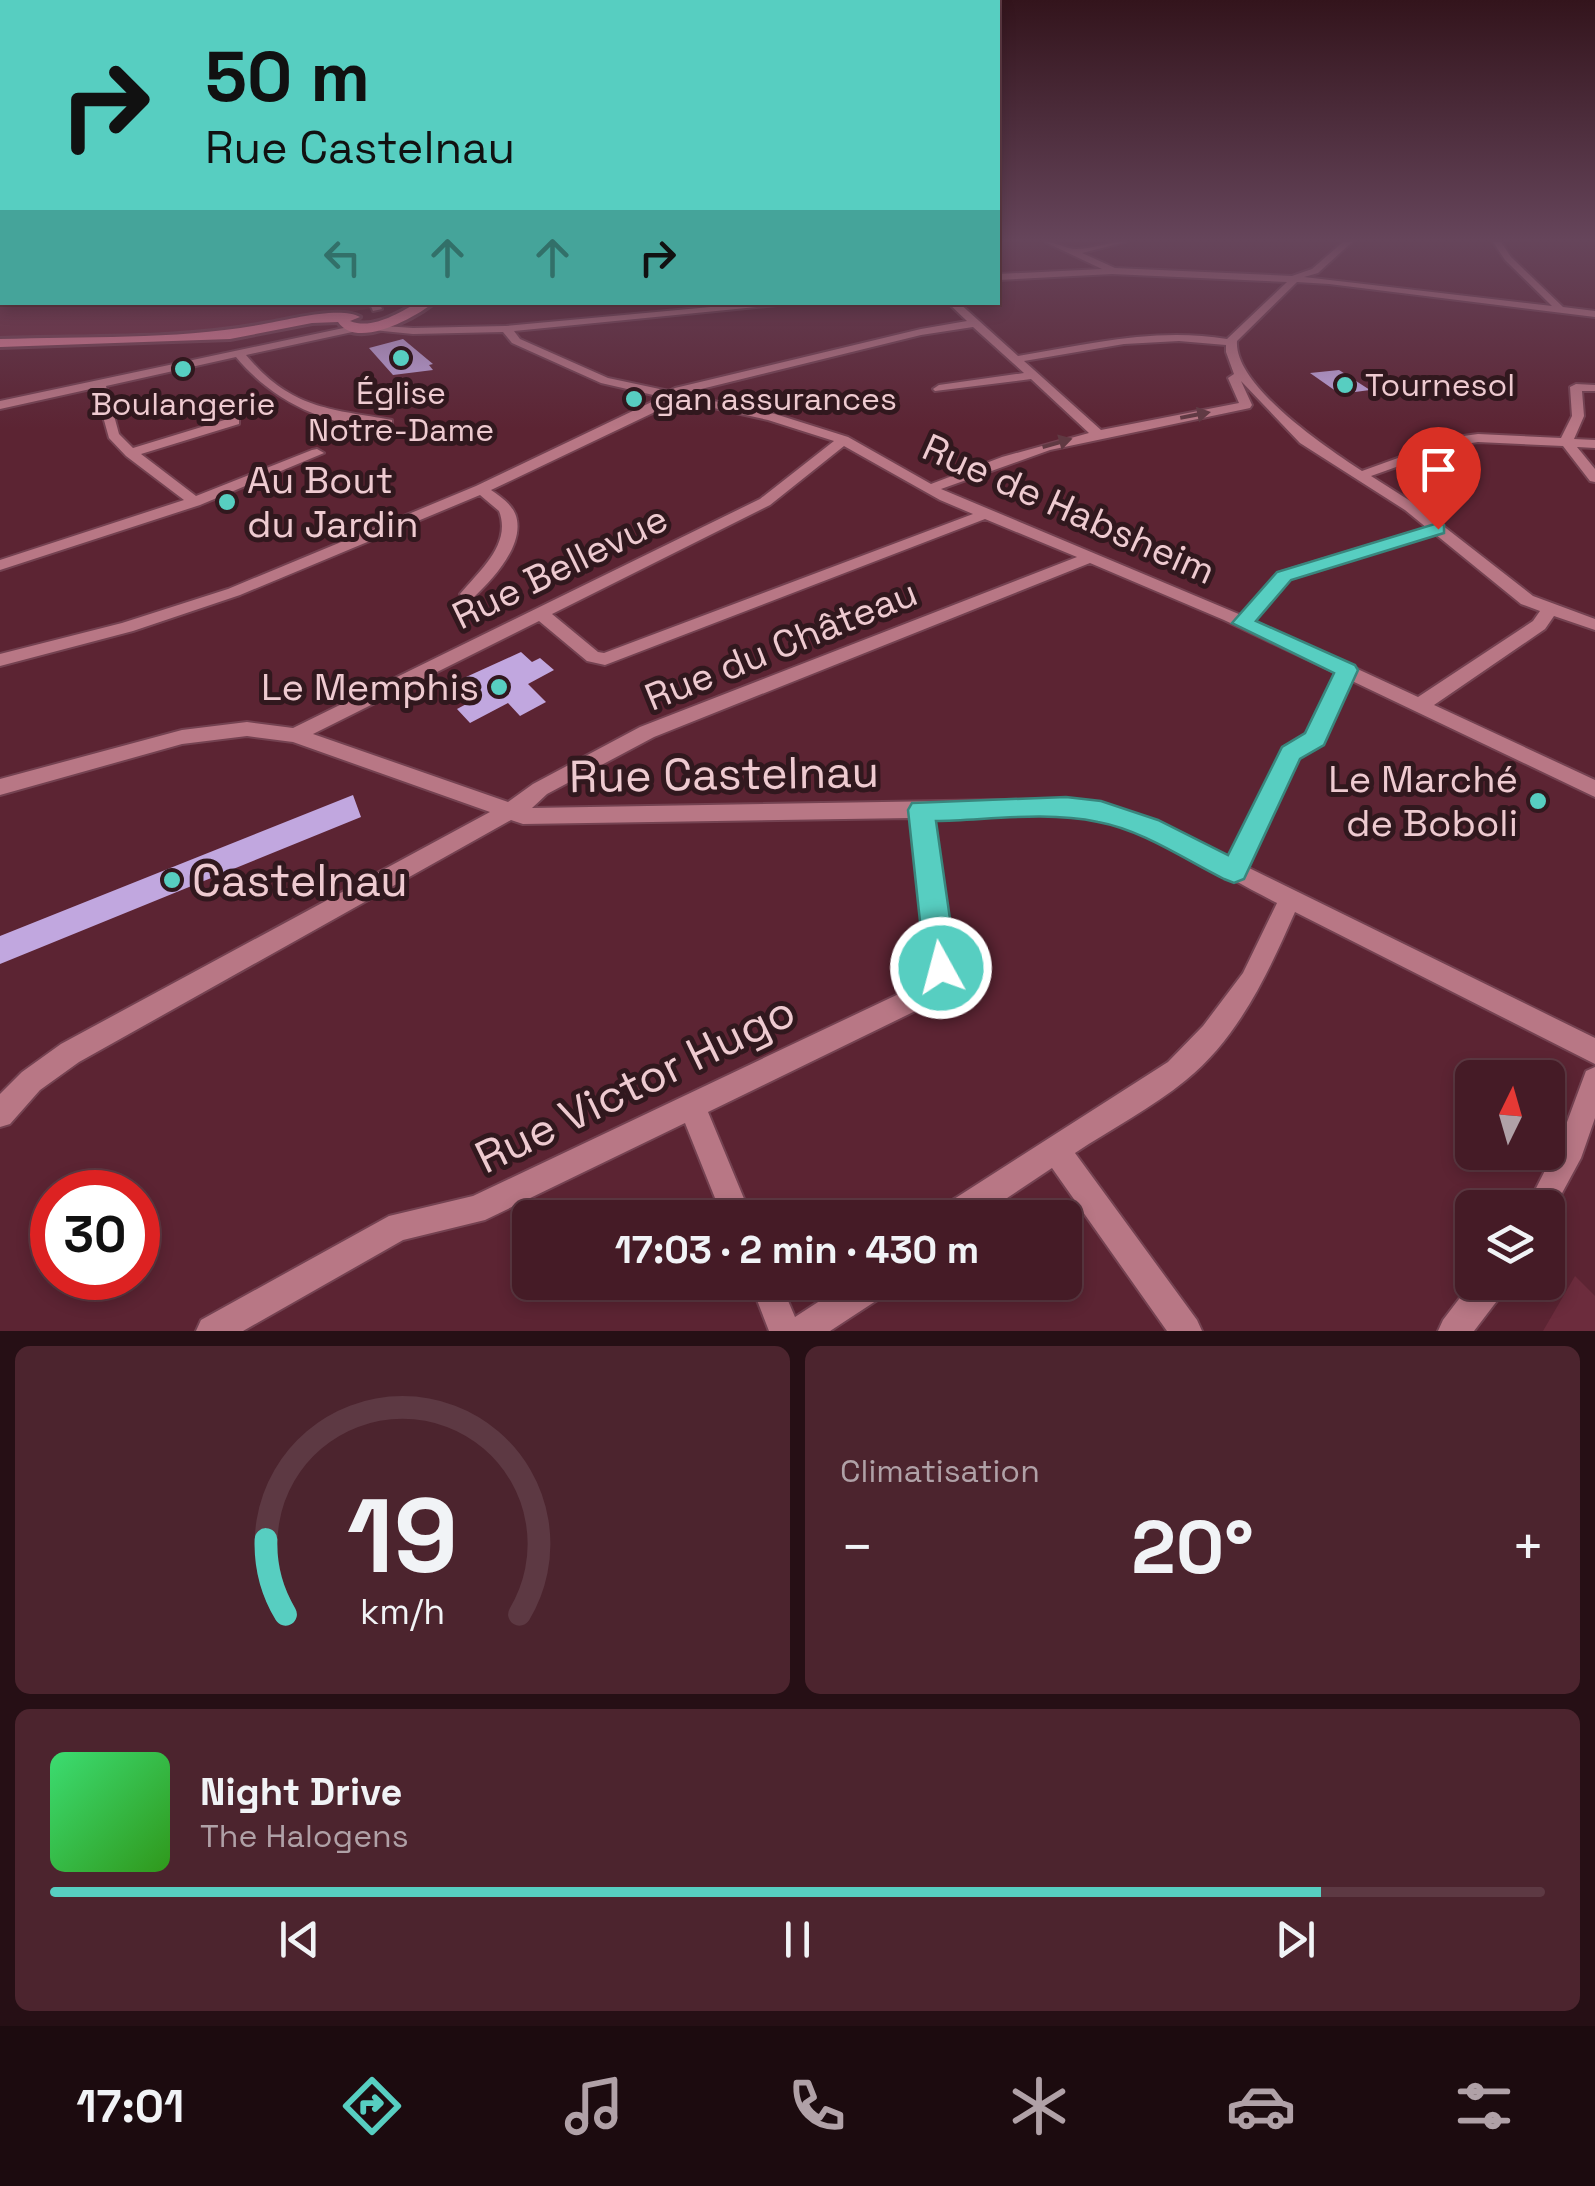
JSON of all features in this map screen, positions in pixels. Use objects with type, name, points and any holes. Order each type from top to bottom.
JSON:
[{"type":"main road","points":[[348,324],[414,305]]},
{"type":"main road","points":[[0,344],[230,335],[317,319],[374,327],[388,311]]},
{"type":"street","points":[[1270,304],[1231,343],[1232,356],[1242,375],[1305,440],[1438,529],[1509,588],[1550,610],[1595,625]]},
{"type":"street","points":[[1527,304],[1595,314]]},
{"type":"street","points":[[1556,304],[1559,308]]},
{"type":"street","points":[[700,305],[708,312]]},
{"type":"street","points":[[374,327],[506,329],[775,305]]},
{"type":"street","points":[[956,305],[1097,432]]},
{"type":"street","points":[[388,311],[406,325],[434,329]]},
{"type":"street","points":[[0,660],[234,592],[481,488],[655,408],[690,386],[921,332],[977,323]]},
{"type":"street","points":[[0,406],[315,338],[348,324]]},
{"type":"street","name":"Rue de Habsheim","points":[[506,329],[516,342],[592,376],[771,416],[843,440],[985,514],[1242,623],[1595,789]]},
{"type":"street","points":[[1018,359],[1159,338],[1206,337],[1231,343]]},
{"type":"street","points":[[238,353],[267,388],[328,414],[388,423]]},
{"type":"street","points":[[939,388],[1035,375]]},
{"type":"street","points":[[930,488],[984,464],[1097,432],[1246,405],[1234,378],[1242,375]]},
{"type":"street","points":[[100,384],[114,435],[131,453],[195,502]]},
{"type":"street","points":[[1595,388],[1576,388],[1579,411],[1570,437],[1587,473],[1595,478]]},
{"type":"street","points":[[131,453],[234,420]]},
{"type":"street","points":[[1360,476],[1456,441],[1570,437],[1594,444]]},
{"type":"street","name":"Rue Bellevue","points":[[294,735],[765,502],[843,440]]},
{"type":"street","points":[[0,565],[195,502],[317,453]]},
{"type":"street","points":[[468,594],[488,576],[504,550],[509,518],[507,511],[481,488]]},
{"type":"street","points":[[543,615],[593,658],[604,659],[985,514]]},
{"type":"street","points":[[1242,623],[1284,576],[1438,529]]},
{"type":"street","name":"Rue du Château","points":[[0,1114],[31,1080],[70,1053],[647,732],[1089,558]]},
{"type":"street","points":[[1420,704],[1539,625],[1550,610]]},
{"type":"street","points":[[1234,871],[1291,753],[1315,739],[1346,670]]},
{"type":"street","name":"Rue Castelnau","points":[[0,787],[215,730],[294,735],[508,812],[541,817],[595,812],[1066,808],[1101,812],[1148,828],[1595,1052]]},
{"type":"street","name":"Rue Victor Hugo","points":[[212,1331],[399,1226],[476,1210],[933,990],[941,968],[921,810]]},
{"type":"street","points":[[978,1200],[1178,1071],[1212,1035],[1252,981],[1290,899]]},
{"type":"street","points":[[1549,1190],[1571,1148],[1595,1080]]},
{"type":"street","points":[[693,1108],[731,1200]]},
{"type":"street","points":[[1056,1150],[1186,1331]]},
{"type":"street","points":[[772,1300],[785,1331]]},
{"type":"street","points":[[802,1331],[849,1300]]},
{"type":"street","points":[[1454,1331],[1478,1300]]},
{"type":"shaded area","points":[[0,305],[388,305],[334,315],[302,316],[243,329],[0,339]]},
{"type":"shaded area","points":[[1575,1276],[1595,1296],[1595,1331],[1543,1331],[1561,1300],[1565,1300]]},
{"type":"building","name":"Église Notre-Dame","points":[[403,339],[433,364],[429,365],[433,370],[393,375],[369,348]]},
{"type":"building","name":"Tournesol","points":[[1339,370],[1370,390],[1340,394],[1310,373]]},
{"type":"building","name":"Le Memphis","points":[[521,652],[532,662],[540,658],[554,670],[528,684],[546,702],[520,716],[508,703],[470,723],[457,709],[472,701],[455,682]]},
{"type":"building","name":"Castelnau","points":[[353,795],[361,817],[0,964],[0,936]]},
{"type":"place","name":"Église Notre-Dame","points":[[401,358]]},
{"type":"place","name":"Boulangerie","points":[[183,369]]},
{"type":"place","name":"Tournesol","points":[[1345,385]]},
{"type":"place","name":"gan assurances","points":[[634,399]]},
{"type":"place","name":"Au Bout du Jardin","points":[[227,502]]},
{"type":"place","name":"Le Memphis","points":[[499,687]]},
{"type":"place","name":"Le Marché de Boboli","points":[[1538,801]]},
{"type":"place","name":"Castelnau","points":[[172,880]]},
{"type":"route","points":[[941,968],[921,810],[1083,808],[1122,817],[1234,871],[1291,753],[1315,739],[1346,670],[1242,623],[1284,576],[1438,529]]}]
